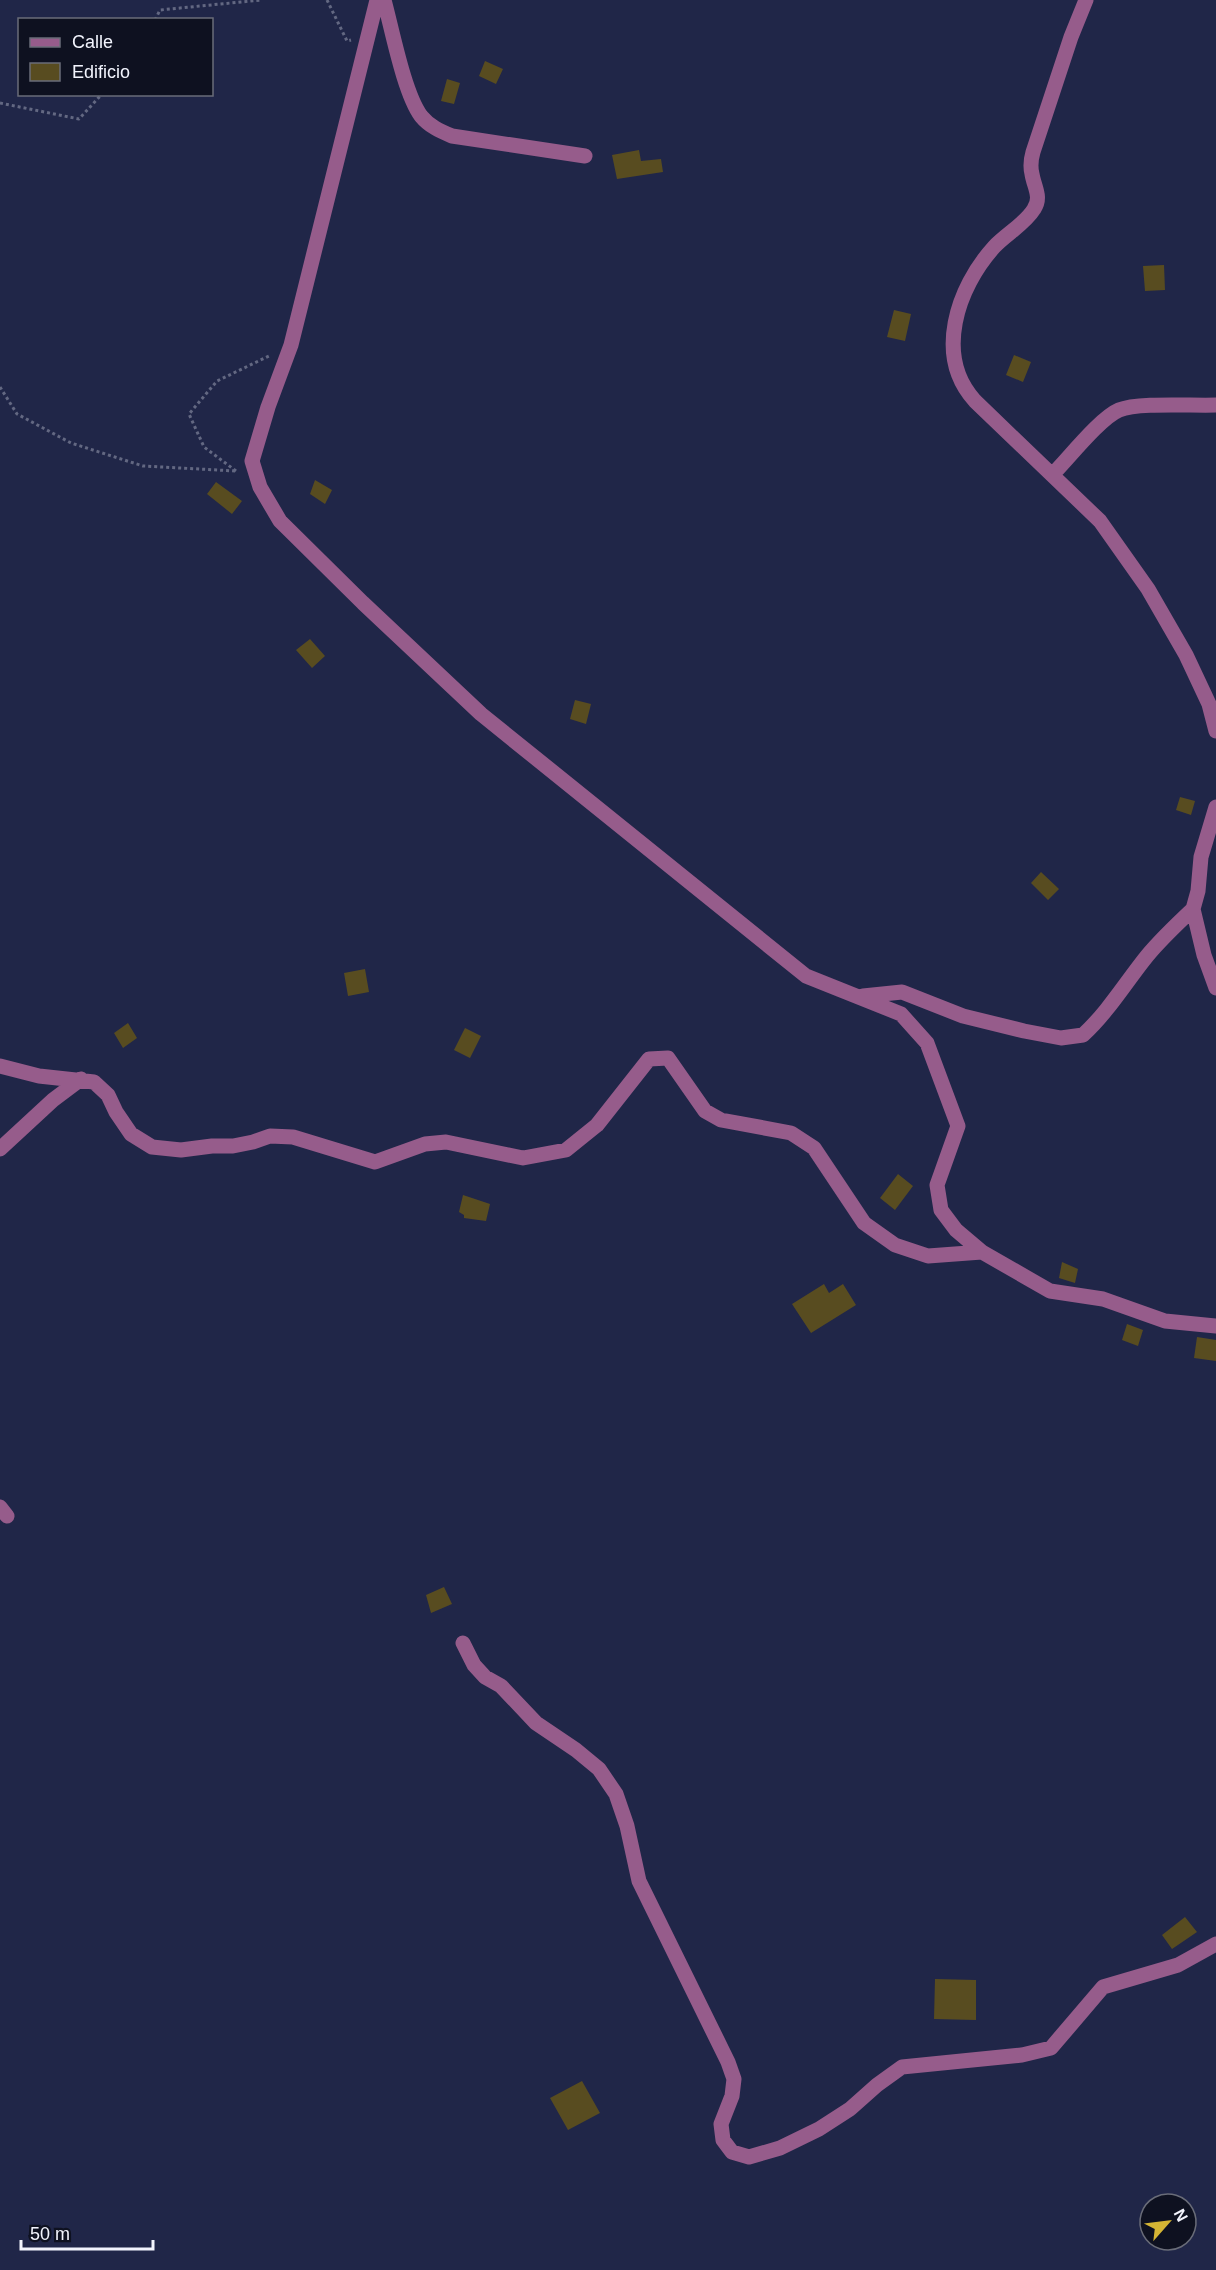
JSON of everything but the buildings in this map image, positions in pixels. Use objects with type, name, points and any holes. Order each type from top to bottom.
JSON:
[{"type":"street","points":[[377,0],[291,345],[268,407],[252,461],[260,487],[280,521],[363,603],[482,714],[806,976],[901,1014],[927,1043],[958,1126],[937,1185],[941,1210],[956,1230],[982,1252],[1050,1291],[1103,1299],[1165,1321],[1216,1326]]},
{"type":"street","points":[[384,0],[411,96],[420,115],[432,128],[452,136],[585,156]]},
{"type":"street","points":[[1086,0],[1071,37],[1033,152],[1031,170],[1037,190],[1037,202],[1031,214],[993,248],[971,280],[955,321],[952,340],[957,374],[968,393],[1100,521],[1148,589],[1186,655],[1209,704],[1216,731]]},
{"type":"street","points":[[1052,475],[1106,418],[1117,410],[1131,406],[1216,405]]},
{"type":"street","points":[[1216,807],[1200,857],[1198,891],[1193,909],[1203,955],[1216,988]]},
{"type":"street","points":[[860,996],[902,992],[963,1016],[1061,1038],[1077,1037],[1092,1027],[1147,956],[1193,909]]},
{"type":"street","points":[[0,1066],[39,1076],[94,1082],[108,1095],[131,1134],[152,1147],[181,1150],[233,1146],[270,1136],[293,1137],[375,1162],[425,1144],[446,1142],[523,1158],[566,1150],[597,1125],[649,1059],[668,1058],[705,1111],[721,1120],[791,1133],[814,1148],[864,1223],[895,1245],[928,1256],[982,1252]]},
{"type":"street","points":[[0,1149],[81,1079]]},
{"type":"street","points":[[463,1643],[474,1665],[485,1677],[501,1686],[536,1723],[599,1769],[616,1794],[627,1826],[639,1881],[728,2062],[734,2079],[732,2096],[721,2124],[723,2140],[732,2152],[749,2157],[801,2139],[850,2109],[902,2067],[1022,2055],[1052,2048],[1103,1987],[1179,1965],[1216,1944]]},
{"type":"path","points":[[156,18],[160,10],[261,0]]},
{"type":"path","points":[[327,0],[347,41],[368,38]]},
{"type":"path","points":[[0,104],[79,119],[100,96]]},
{"type":"path","points":[[236,471],[204,447],[189,414],[217,381],[291,345]]},
{"type":"path","points":[[0,387],[17,414],[71,443],[143,466],[236,471],[252,461]]}]
